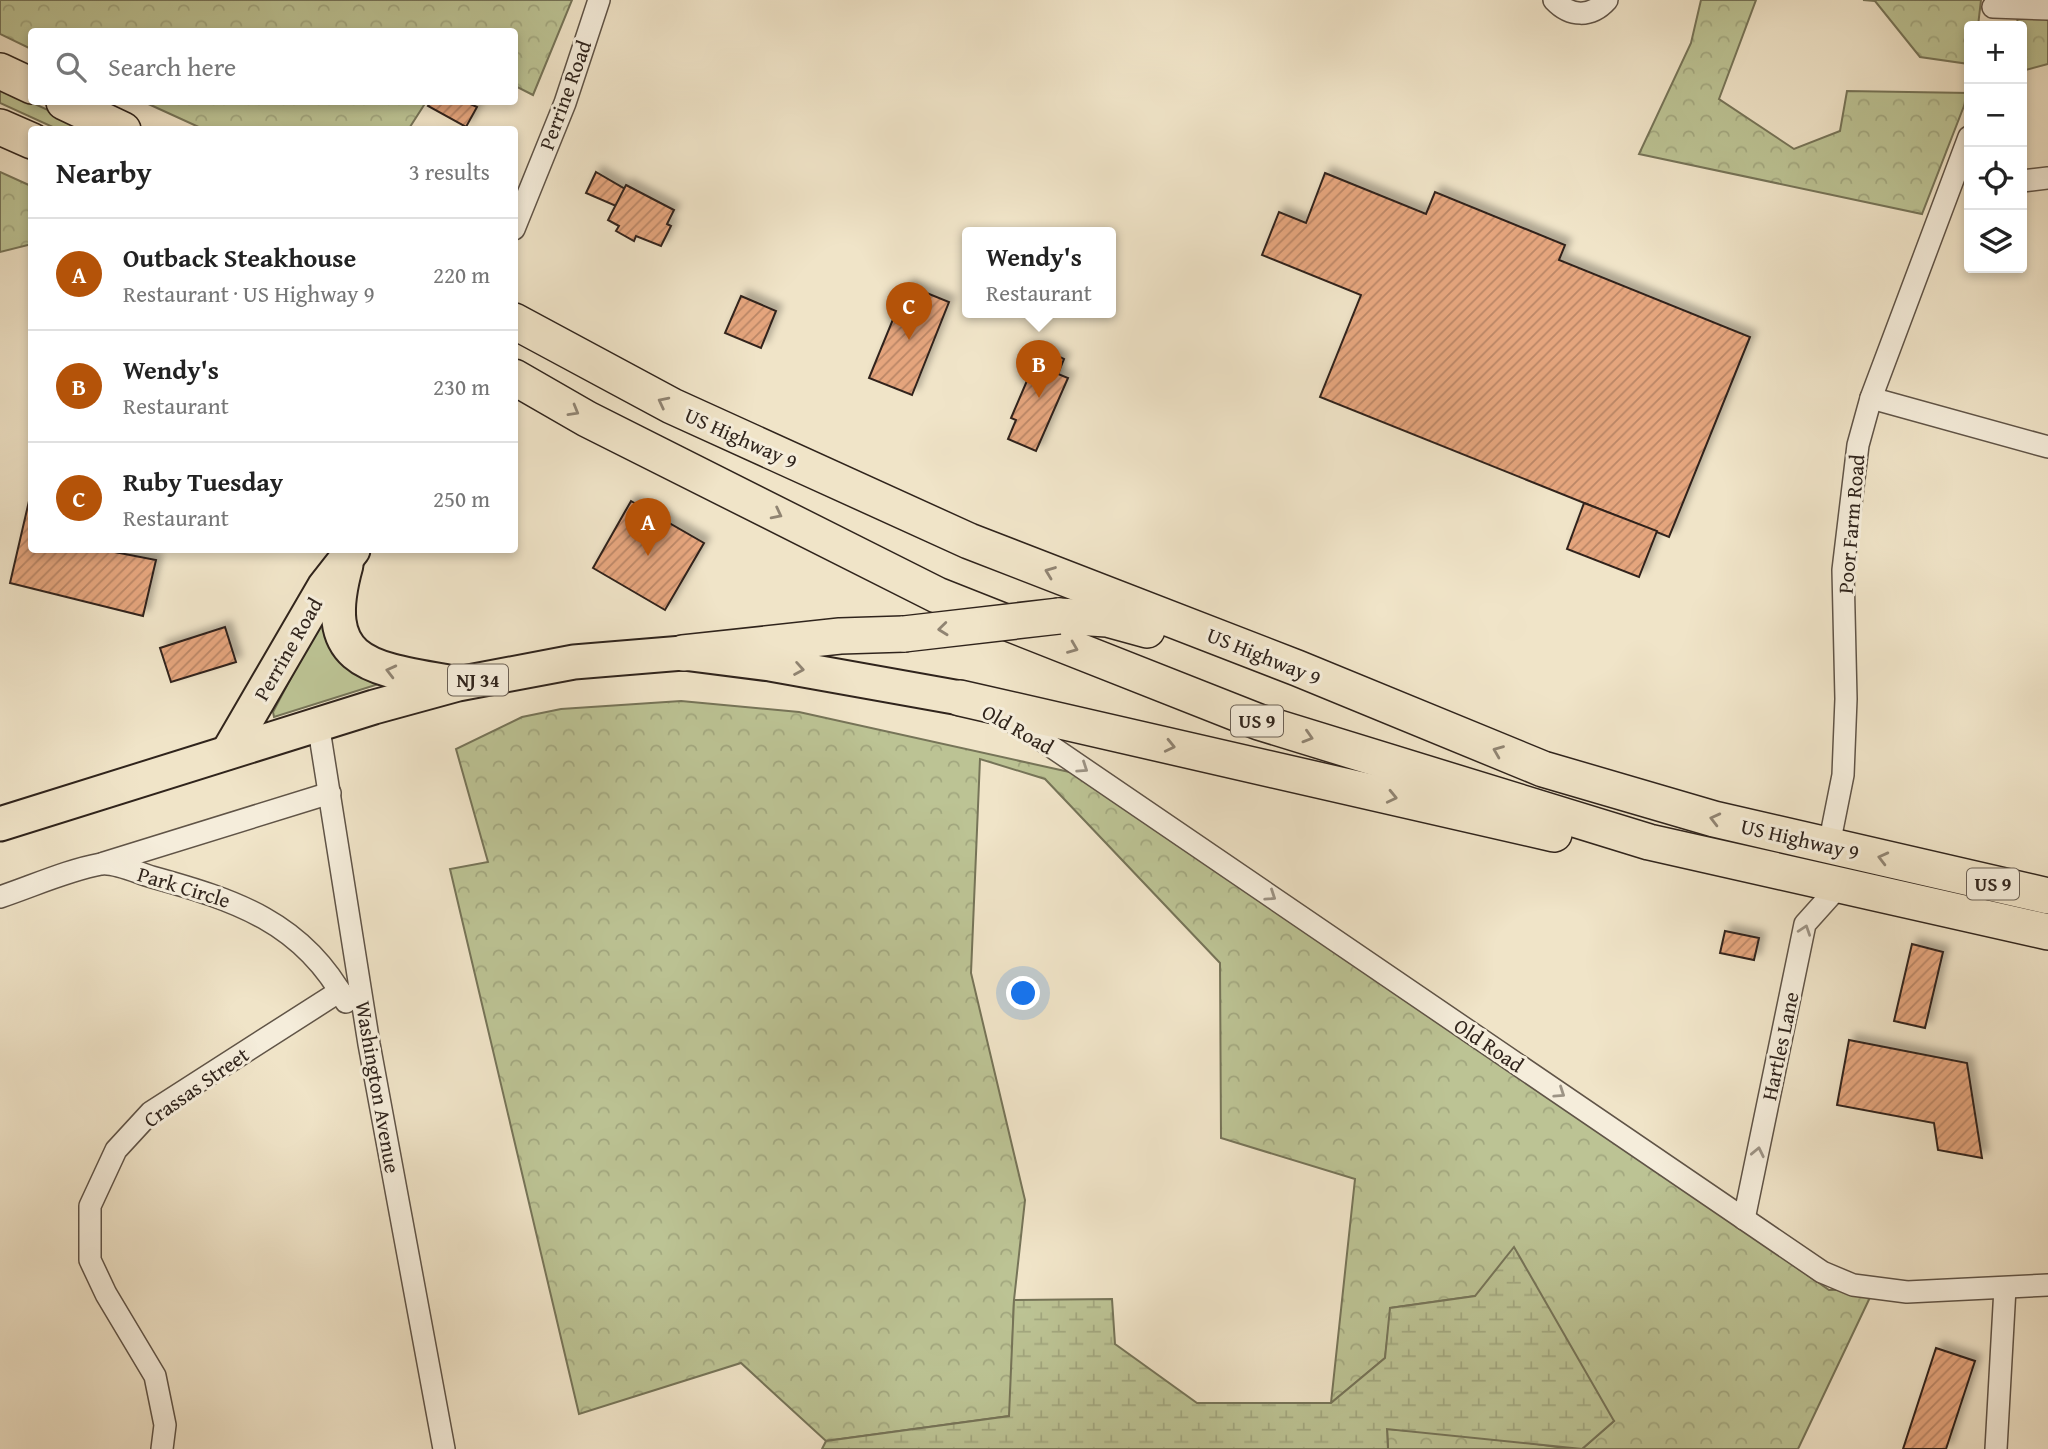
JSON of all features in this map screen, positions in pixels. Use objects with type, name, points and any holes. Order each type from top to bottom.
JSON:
[{"type":"highway","points":[[0,71],[28,84]]},
{"type":"highway","points":[[70,105],[115,126]]},
{"type":"highway","points":[[0,127],[28,139]]},
{"type":"highway","name":"US Highway 9","points":[[518,323],[672,406],[969,541],[1297,668],[1543,769],[1714,820],[2048,896]]},
{"type":"highway","name":"US Highway 9","points":[[518,379],[587,419],[937,595],[1259,722],[1649,842],[2048,932]]},
{"type":"highway","points":[[683,653],[840,636],[904,634],[1059,616],[1107,619],[1297,668]]},
{"type":"highway","points":[[960,698],[1548,834],[1649,842]]},
{"type":"main road","points":[[350,555],[338,593],[338,623],[343,642],[356,656],[377,667],[458,684]]},
{"type":"main road","name":"Perrine Road","points":[[228,752],[324,587],[350,555]]},
{"type":"main road","points":[[683,653],[770,664],[960,698]]},
{"type":"main road","name":"NJ 34","points":[[0,824],[318,723],[458,684],[573,662],[683,653]]},
{"type":"street","name":"Perrine Road","points":[[518,219],[565,103],[599,0]]},
{"type":"street","points":[[1554,0],[1565,10],[1585,14],[1597,9],[1606,0]]},
{"type":"street","points":[[1993,11],[2048,9]]},
{"type":"street","name":"Poor Farm Road","points":[[1829,845],[1843,775],[1846,699],[1843,570],[1857,444],[1871,398],[1962,173],[1967,147]]},
{"type":"street","points":[[2027,180],[2048,178]]},
{"type":"street","points":[[1871,398],[2048,447]]},
{"type":"street","name":"Old Road","points":[[960,698],[1024,728],[1822,1272],[1853,1285],[1907,1292],[2048,1285]]},
{"type":"street","name":"Washington Avenue","points":[[318,723],[369,1044],[444,1449]]},
{"type":"street","points":[[0,897],[330,793]]},
{"type":"street","name":"Park Circle","points":[[104,863],[242,905],[273,921],[307,947],[341,991],[369,1044]]},
{"type":"street","name":"Hartles Lane","points":[[1744,1219],[1805,924],[1840,885]]},
{"type":"street","name":"Crassas Street","points":[[162,1449],[165,1425],[155,1376],[106,1294],[90,1260],[90,1206],[116,1150],[151,1112],[341,991]]},
{"type":"street","points":[[1996,1449],[2005,1288]]},
{"type":"green space","points":[[0,0],[572,0],[533,95],[518,88],[518,28],[28,28],[28,48],[0,34]]},
{"type":"green space","points":[[1701,0],[1756,0],[1719,99],[1794,149],[1840,131],[1847,91],[1964,93],[1964,106],[1922,214],[1639,154],[1691,43]]},
{"type":"green space","points":[[1863,0],[1981,0],[1979,21],[1964,21],[1964,63],[1920,57],[1875,1]]},
{"type":"green space","points":[[2019,0],[2048,0],[2048,64],[2027,70],[2027,21],[2017,21]]},
{"type":"green space","points":[[0,88],[28,101],[28,105],[37,105],[82,126],[50,126],[0,103]]},
{"type":"green space","points":[[151,105],[424,105],[411,126],[196,126]]},
{"type":"green space","points":[[0,172],[28,185],[28,245],[0,252]]},
{"type":"green space","points":[[325,613],[382,683],[274,717],[273,712]]},
{"type":"green space","points":[[681,701],[799,712],[1101,779],[1829,1290],[1874,1289],[1798,1449],[1582,1449],[1614,1421],[1475,1296],[1391,1308],[1385,1358],[1331,1403],[1355,1179],[1221,1138],[1220,963],[1045,779],[980,759],[971,973],[1025,1200],[1014,1300],[1010,1416],[826,1441],[741,1363],[579,1414],[450,869],[488,862],[456,749],[522,717],[561,709]]},
{"type":"green space","points":[[1514,1247],[1614,1421],[1582,1449],[1387,1429],[1388,1449],[822,1449],[826,1441],[1009,1416],[1014,1300],[1112,1299],[1115,1344],[1197,1403],[1331,1403],[1385,1358],[1390,1308],[1475,1296]]},
{"type":"green space","points":[[1387,1429],[1486,1437],[1572,1449],[1388,1449]]},
{"type":"building","points":[[473,105],[477,107],[464,126],[428,106]]},
{"type":"building","points":[[596,172],[625,189],[616,206],[586,193]]},
{"type":"building","points":[[1325,173],[1426,214],[1435,192],[1565,245],[1559,260],[1750,337],[1669,537],[1320,397],[1361,295],[1262,255],[1279,212],[1306,223]]},
{"type":"building","points":[[626,185],[674,210],[667,224],[671,226],[661,246],[636,236],[634,241],[616,231],[619,226],[608,220]]},
{"type":"building","points":[[907,285],[949,302],[912,395],[869,378]]},
{"type":"building","points":[[741,296],[776,311],[761,348],[725,333]]},
{"type":"building","points":[[1041,348],[1064,359],[1058,374],[1068,378],[1036,451],[1008,439],[1016,420],[1011,418]]},
{"type":"building","points":[[631,501],[704,543],[665,610],[593,568]]},
{"type":"building","points":[[1584,503],[1657,531],[1639,577],[1567,549]]},
{"type":"building","points":[[28,505],[28,553],[120,553],[156,560],[143,616],[10,583]]},
{"type":"building","points":[[225,627],[236,662],[171,682],[160,648]]},
{"type":"building","points":[[1725,931],[1759,938],[1754,960],[1720,953]]},
{"type":"building","points":[[1912,944],[1943,952],[1925,1028],[1894,1021]]},
{"type":"building","points":[[1849,1040],[1967,1063],[1982,1158],[1938,1150],[1934,1123],[1837,1105]]},
{"type":"building","points":[[1936,1348],[1975,1361],[1946,1449],[1903,1449]]},
{"type":"place","name":"Ruby Tuesday","points":[[909,340]]},
{"type":"place","name":"Wendy's","points":[[1039,398]]},
{"type":"place","name":"Outback Steakhouse","points":[[648,556]]}]
